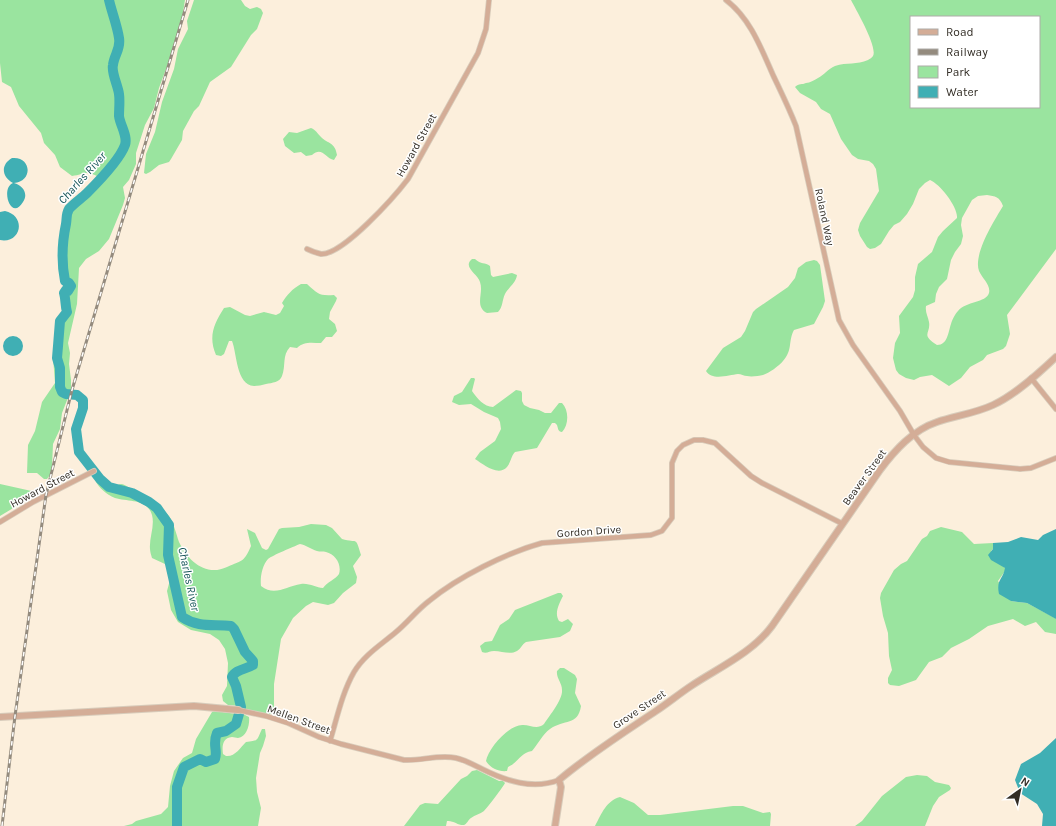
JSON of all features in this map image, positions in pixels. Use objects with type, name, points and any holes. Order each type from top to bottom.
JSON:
[{"type":"street","name":"Howard Street","points":[[306,249],[321,254],[332,251],[340,246],[372,220],[396,195],[408,179],[478,52],[486,29],[489,0]]},
{"type":"street","name":"Roland Way","points":[[726,0],[735,7],[749,26],[788,104],[796,126],[839,320],[853,345],[900,412],[914,435],[936,458],[949,462],[1020,469],[1031,468],[1056,458]]},
{"type":"street","name":"Beaver Street","points":[[769,630],[880,470],[899,446],[928,426],[992,406],[1016,391],[1056,358]]},
{"type":"street","points":[[1031,378],[1056,408]]},
{"type":"street","name":"Gordon Drive","points":[[330,741],[346,688],[355,670],[373,651],[447,587],[506,557],[542,543],[651,535],[662,531],[672,518],[672,462],[677,451],[683,445],[694,440],[703,440],[715,443],[751,476],[762,483],[843,524]]},
{"type":"street","name":"Howard Street","points":[[0,522],[33,502],[94,471]]},
{"type":"street","name":"Grove Street","points":[[559,780],[601,747],[747,650],[769,630]]},
{"type":"street","name":"Mellen Street","points":[[0,717],[194,706],[241,710],[288,723],[330,741],[378,755],[413,761],[443,757],[455,758],[496,776],[518,783],[541,785],[559,780]]},
{"type":"street","points":[[555,826],[561,787],[559,780]]},
{"type":"green space","points":[[0,0],[185,0],[180,31],[159,88],[154,108],[145,125],[136,153],[136,164],[129,180],[123,187],[125,198],[123,205],[109,239],[99,251],[86,259],[79,268],[77,304],[68,343],[70,353],[69,364],[71,390],[62,413],[60,429],[53,444],[52,467],[50,475],[47,479],[44,479],[37,473],[27,473],[28,445],[35,431],[42,402],[55,383],[53,357],[67,306],[64,259],[66,220],[70,211],[91,189],[97,176],[86,173],[72,176],[60,167],[55,155],[44,143],[41,133],[19,106],[11,87],[2,82],[0,63]]},
{"type":"green space","points":[[194,0],[241,0],[245,6],[250,9],[257,7],[261,9],[263,13],[257,29],[251,35],[231,67],[210,82],[199,106],[194,111],[183,131],[182,140],[169,162],[159,165],[146,174],[144,173],[146,154],[155,132],[162,102],[174,69],[178,49],[188,29],[187,21]]},
{"type":"green space","points":[[851,0],[1056,0],[1056,249],[1007,315],[1010,334],[1006,346],[1003,349],[987,355],[983,360],[970,367],[961,378],[949,386],[932,375],[920,377],[914,380],[906,378],[899,374],[896,370],[893,358],[895,343],[900,333],[899,316],[913,297],[918,264],[932,252],[938,237],[957,218],[957,213],[952,202],[939,186],[930,180],[919,189],[907,214],[900,222],[894,225],[881,244],[875,248],[870,249],[867,247],[858,230],[860,223],[879,191],[876,169],[869,161],[858,159],[852,155],[841,139],[830,114],[821,109],[816,102],[800,93],[795,87],[820,77],[835,66],[864,62],[873,57],[874,51],[870,37]],"holes":[[[978,196],[992,196],[997,198],[1003,206],[985,238],[978,264],[979,271],[988,284],[989,293],[984,299],[966,305],[958,311],[952,321],[945,340],[943,343],[937,345],[929,338],[927,334],[929,322],[926,306],[935,302],[939,287],[947,279],[951,260],[961,244],[963,236],[961,225],[962,218],[972,200]]]},
{"type":"green space","points":[[311,128],[333,145],[337,155],[334,160],[321,152],[306,156],[301,152],[294,153],[285,146],[283,139],[289,132],[297,133]]},
{"type":"green space","points":[[472,259],[490,266],[491,275],[493,277],[512,273],[517,275],[505,294],[501,308],[498,312],[487,313],[481,307],[480,282],[469,265],[469,262]]},
{"type":"green space","points":[[814,260],[820,265],[825,301],[814,324],[794,330],[788,353],[781,363],[768,373],[759,376],[738,374],[716,377],[709,374],[706,371],[723,348],[741,337],[753,312],[788,287],[795,278],[798,268],[806,262]]},
{"type":"green space","points":[[301,284],[307,284],[319,294],[334,295],[337,298],[330,312],[329,319],[335,324],[337,331],[332,337],[326,337],[321,343],[305,343],[297,348],[290,347],[285,357],[282,376],[278,381],[257,386],[248,384],[240,374],[232,341],[229,341],[224,354],[221,356],[216,355],[212,342],[212,336],[217,319],[224,308],[230,307],[250,316],[264,312],[276,315],[280,313],[284,306],[282,303],[288,295]]},
{"type":"green space","points":[[471,378],[475,379],[472,391],[481,402],[490,407],[493,407],[516,390],[521,391],[524,405],[545,413],[551,413],[559,403],[562,403],[567,413],[566,426],[561,432],[558,430],[555,423],[552,423],[537,448],[515,452],[507,467],[503,470],[499,471],[491,469],[475,459],[480,452],[495,441],[501,429],[498,418],[471,404],[459,405],[452,402],[454,396],[462,392]]},
{"type":"green space","points":[[96,476],[99,476],[115,486],[121,484],[125,485],[159,506],[169,516],[174,525],[179,542],[187,555],[198,565],[212,570],[219,570],[245,558],[251,546],[247,529],[255,533],[262,548],[266,550],[279,529],[311,524],[326,525],[332,528],[342,539],[357,542],[361,555],[353,566],[357,577],[356,583],[343,593],[334,603],[328,605],[313,602],[306,606],[293,618],[281,639],[274,684],[274,707],[271,714],[246,711],[241,706],[228,705],[223,701],[222,695],[227,686],[228,663],[225,649],[219,640],[210,634],[191,630],[178,622],[171,610],[167,591],[170,580],[169,570],[165,564],[152,558],[150,552],[153,519],[152,515],[146,506],[141,503],[115,498],[106,493],[95,480]],"holes":[[[300,544],[317,551],[329,553],[335,557],[340,567],[338,576],[323,588],[301,584],[281,590],[271,591],[261,586],[262,572],[268,559]]]},
{"type":"green space","points":[[0,484],[36,492],[35,495],[0,516]]},
{"type":"green space","points":[[941,527],[962,532],[974,544],[993,543],[993,549],[991,551],[1005,568],[1005,571],[998,581],[1011,601],[1027,603],[1055,618],[1056,634],[1045,632],[1036,622],[1025,626],[1013,619],[988,626],[969,639],[951,648],[942,657],[929,662],[916,680],[899,686],[890,685],[888,683],[888,678],[892,670],[889,656],[888,633],[880,598],[881,593],[894,570],[907,561],[922,539],[927,536],[930,531]]},
{"type":"green space","points":[[561,593],[563,596],[557,615],[559,621],[562,622],[568,619],[573,624],[570,631],[560,637],[526,642],[514,652],[482,652],[480,646],[485,642],[492,641],[500,625],[509,619],[515,610]]},
{"type":"green space","points":[[560,668],[564,668],[575,675],[577,679],[575,693],[581,706],[577,717],[547,731],[532,751],[522,756],[508,767],[507,771],[492,768],[486,761],[491,750],[500,738],[517,726],[523,725],[539,727],[544,724],[553,712],[562,694],[562,687],[557,674],[557,671]]},
{"type":"green space","points":[[215,711],[237,714],[241,713],[249,717],[249,723],[244,735],[238,738],[232,737],[224,741],[223,754],[226,756],[235,754],[246,742],[257,740],[262,729],[265,729],[266,736],[260,753],[256,778],[257,792],[261,808],[258,826],[124,826],[161,814],[168,807],[170,786],[174,771],[183,758],[192,753],[196,739],[212,712]]},
{"type":"green space","points":[[477,770],[505,783],[484,811],[471,818],[464,825],[447,821],[446,826],[404,826],[420,805],[425,803],[438,804],[461,779],[472,771]]},
{"type":"green space","points":[[917,775],[927,776],[935,782],[949,785],[951,788],[939,797],[933,806],[925,826],[855,826],[862,821],[882,796],[906,777]]},
{"type":"green space","points":[[620,797],[634,803],[648,815],[743,806],[763,813],[770,812],[770,826],[595,826],[602,812],[611,801]]},
{"type":"water","points":[[12,158],[19,158],[28,169],[25,178],[20,182],[14,183],[20,186],[25,193],[25,199],[23,202],[19,207],[15,208],[11,206],[7,196],[9,186],[13,183],[7,178],[4,171],[4,167]]},
{"type":"water","points":[[5,211],[12,214],[16,218],[19,223],[19,229],[13,238],[0,240],[0,212]]},
{"type":"water","points":[[13,336],[20,339],[23,346],[20,353],[13,356],[6,353],[3,346],[6,339]]},
{"type":"water","points":[[1056,529],[1056,619],[1027,603],[1011,601],[999,594],[998,585],[1005,568],[991,560],[988,555],[993,549],[993,543],[1008,542],[1021,537],[1038,540],[1043,535]]},
{"type":"water","points":[[1056,738],[1056,826],[1042,826],[1043,814],[1037,804],[1020,793],[1015,780],[1021,764],[1040,753]]},
{"type":"waterway","name":"Charles River","points":[[109,0],[119,38],[119,45],[113,68],[119,94],[119,116],[126,142],[122,151],[108,170],[97,183],[69,209],[67,213],[62,252],[65,281],[71,286],[68,291],[66,290],[64,293],[67,312],[60,321],[57,358],[60,368],[60,387],[62,392],[77,395],[83,400],[83,408],[76,429],[79,452],[100,479],[109,487],[132,493],[149,502],[157,508],[169,525],[168,555],[182,617],[194,623],[231,626],[234,629],[245,652],[253,661],[253,665],[238,671],[232,677],[236,686],[241,707],[236,724],[226,731],[217,733],[215,741],[215,759],[206,762],[200,759],[184,767],[177,787],[177,826]]},
{"type":"railway","points":[[2,826],[15,716],[46,495],[72,390],[188,0]]}]
